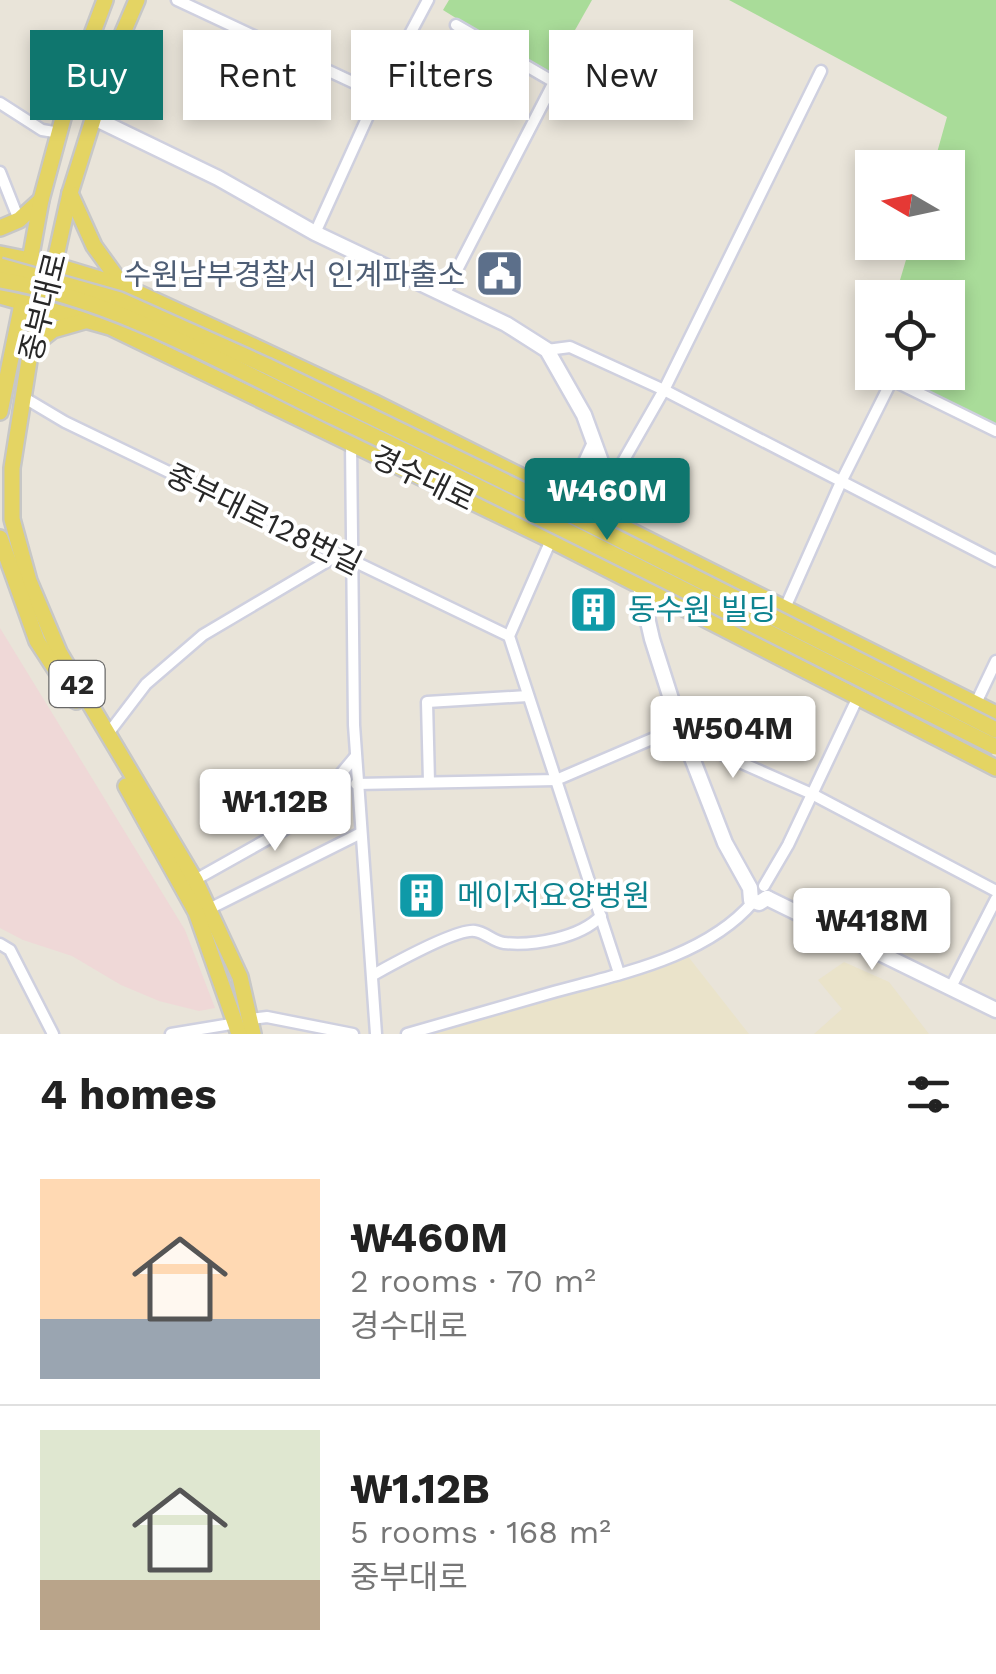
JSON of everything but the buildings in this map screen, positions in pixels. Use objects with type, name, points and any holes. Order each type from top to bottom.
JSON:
[{"type":"main road","name":"중부대로","points":[[0,412],[42,200],[69,96],[106,0]]},
{"type":"main road","name":"중부대로","points":[[124,30],[136,0]]},
{"type":"main road","name":"중부대로","points":[[93,120],[70,193],[45,306],[31,348],[12,468],[12,519],[20,554],[59,652],[196,880],[240,977],[245,1028]]},
{"type":"main road","points":[[70,193],[94,246],[123,286]]},
{"type":"main road","points":[[0,228],[19,220],[42,200]]},
{"type":"main road","name":"경수대로","points":[[0,254],[123,286],[373,402],[996,714]]},
{"type":"main road","points":[[0,266],[120,300],[267,366],[996,730]]},
{"type":"main road","points":[[0,280],[92,303],[168,336],[505,498],[996,747]]},
{"type":"main road","name":"경수대로","points":[[0,296],[110,327],[551,540],[996,768]]},
{"type":"main road","points":[[1,320],[14,338]]},
{"type":"main road","points":[[31,348],[52,330],[88,320]]},
{"type":"main road","name":"42","points":[[0,538],[37,641],[82,710],[196,912],[245,1028]]},
{"type":"street","points":[[177,0],[351,81]]},
{"type":"street","points":[[412,30],[428,0]]},
{"type":"street","points":[[444,295],[554,82],[456,24]]},
{"type":"street","points":[[608,487],[664,390],[821,70]]},
{"type":"street","points":[[0,103],[42,130],[60,133]]},
{"type":"street","points":[[98,120],[218,178],[315,233],[506,324],[547,350],[584,414],[626,529],[652,639],[680,728],[725,842],[758,894],[996,1010]]},
{"type":"street","points":[[315,233],[366,120]]},
{"type":"street","points":[[0,172],[19,220]]},
{"type":"street","points":[[547,350],[570,347],[664,390],[996,561]]},
{"type":"street","points":[[785,608],[892,380],[996,431]]},
{"type":"street","name":"중부대로128번길","points":[[22,397],[65,422],[508,636]]},
{"type":"street","points":[[350,444],[356,784],[376,1034]]},
{"type":"street","points":[[560,496],[573,490],[594,445]]},
{"type":"street","points":[[551,540],[508,636],[619,974]]},
{"type":"street","points":[[106,735],[146,684],[203,635],[338,555]]},
{"type":"street","points":[[976,704],[996,661]]},
{"type":"street","points":[[429,782],[427,702],[528,696]]},
{"type":"street","points":[[408,1034],[619,974],[709,938],[741,916],[758,894],[812,794],[858,697]]},
{"type":"street","points":[[356,784],[556,780],[680,728]]},
{"type":"street","points":[[680,728],[701,744],[812,794],[996,891]]},
{"type":"street","points":[[196,880],[284,830],[314,806],[355,757]]},
{"type":"street","points":[[209,909],[359,834]]},
{"type":"street","points":[[951,988],[996,899]]},
{"type":"street","points":[[373,975],[474,930],[502,943],[527,942],[569,936],[591,926],[600,916]]},
{"type":"street","points":[[0,944],[10,950],[53,1034]]},
{"type":"street","points":[[172,1034],[245,1028],[268,1018],[353,1034]]},
{"type":"shaded area","points":[[0,628],[185,930],[215,1008],[199,1011],[159,1001],[121,985],[72,956],[0,928]]},
{"type":"shaded area","points":[[683,950],[749,1034],[422,1034]]},
{"type":"shaded area","points":[[844,962],[889,982],[929,1034],[814,1034],[842,1009],[818,980]]},
{"type":"green space","points":[[449,0],[592,0],[575,30],[549,30],[549,76],[529,64],[529,30],[475,30],[443,10]]},
{"type":"green space","points":[[729,0],[996,0],[996,432],[936,404],[927,390],[965,390],[965,280],[900,280],[906,260],[965,260],[965,150],[938,150],[947,117]]},
{"type":"place","name":"수원남부경찰서 인계파출소","points":[[500,274]]},
{"type":"place","name":"동수원 빌딩","points":[[593,609]]},
{"type":"place","name":"메이저요양벙원","points":[[422,895]]}]
